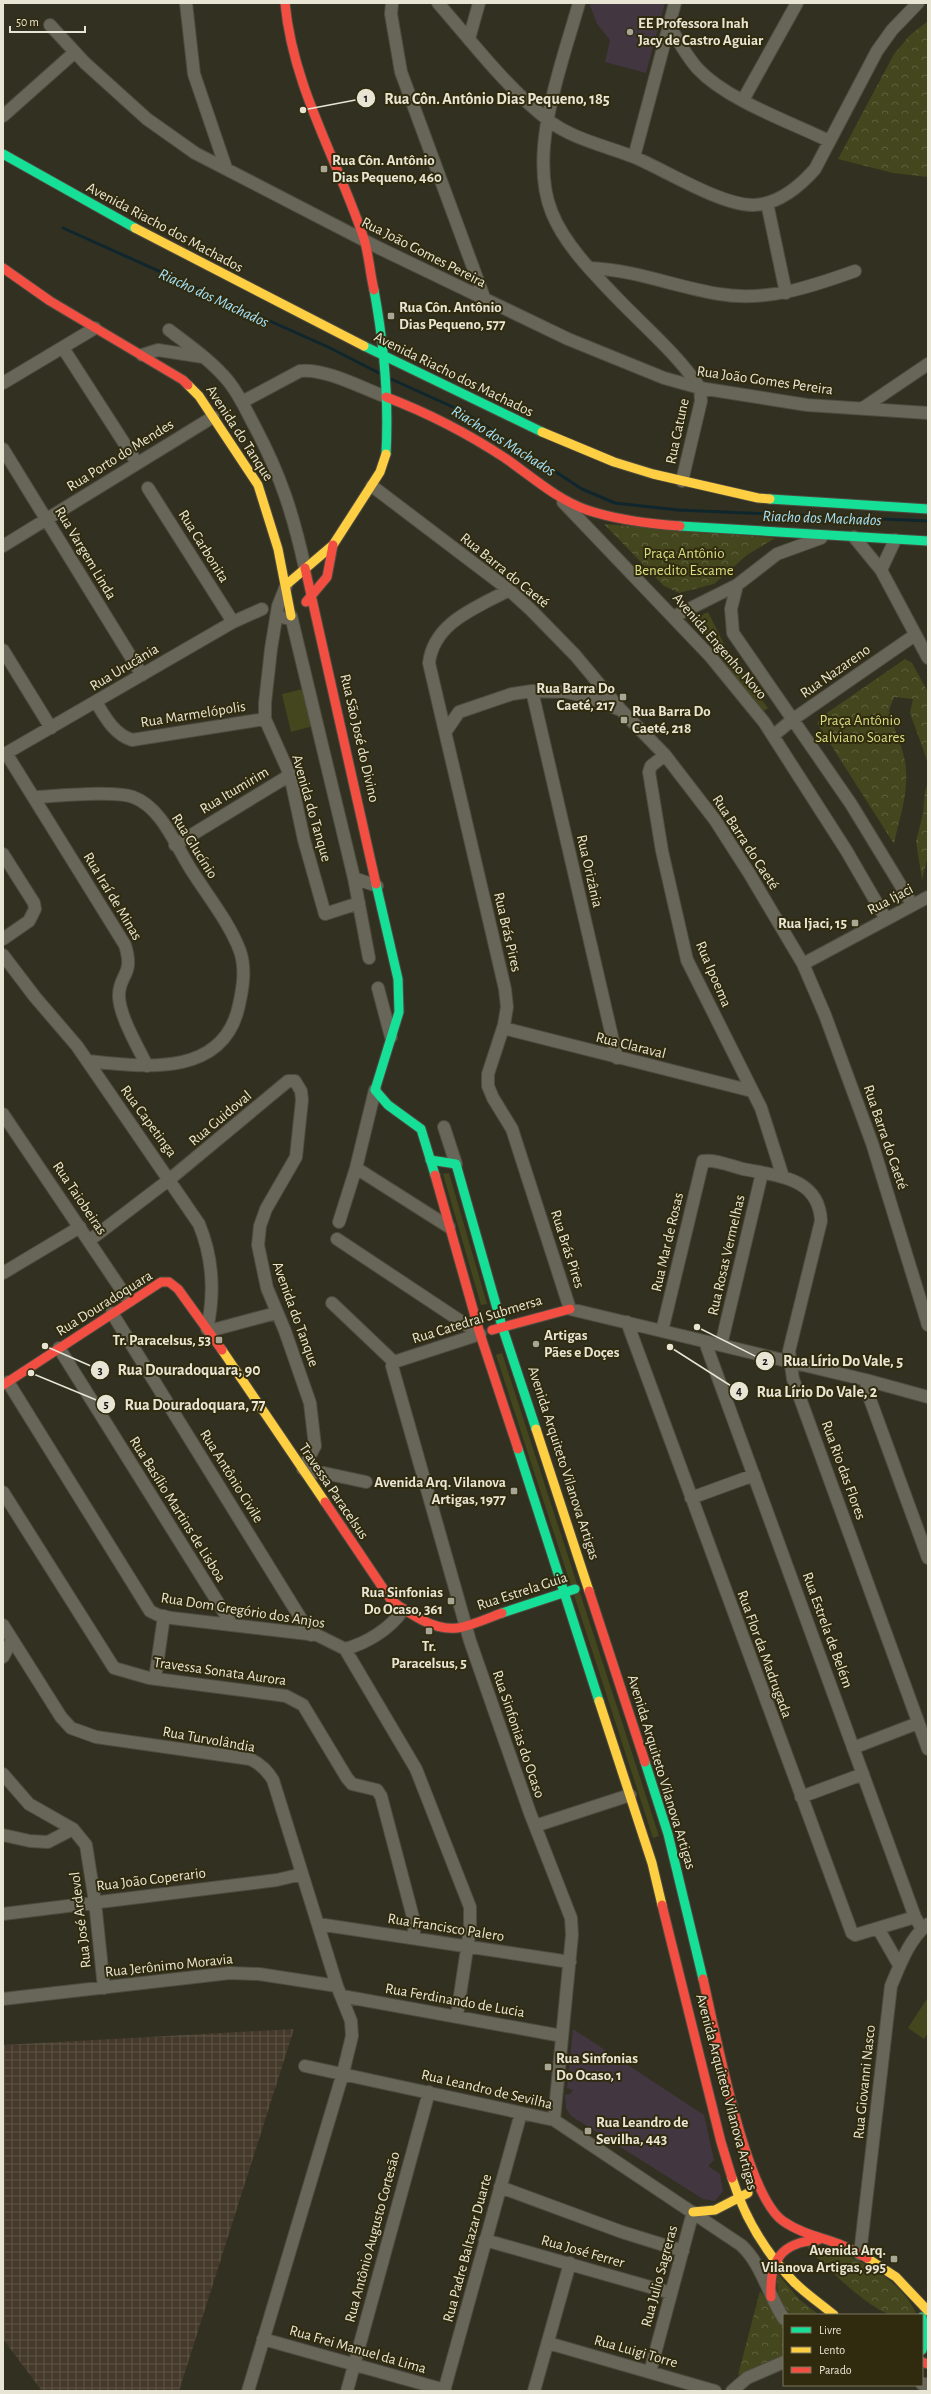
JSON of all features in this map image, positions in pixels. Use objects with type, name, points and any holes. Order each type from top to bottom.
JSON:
[{"type":"main road","points":[[285,3],[288,35],[306,95],[364,240],[377,303],[386,394],[386,455],[372,486],[333,545],[286,585],[292,616]]},
{"type":"main road","name":"Avenida Riacho dos Machados","points":[[3,154],[153,238],[382,354],[525,425],[614,462],[682,481],[758,498],[928,509]]},
{"type":"main road","name":"Avenida do Tanque","points":[[3,268],[50,301],[182,380],[199,396],[258,485],[272,526],[286,585]]},
{"type":"main road","name":"Avenida Engenho Novo","points":[[386,394],[453,427],[504,458],[558,496]]},
{"type":"main road","points":[[558,496],[587,510],[654,524],[825,536],[928,541]]},
{"type":"main road","points":[[292,616],[312,597],[327,577],[333,545]]},
{"type":"main road","name":"Rua São José do Divino","points":[[305,568],[398,979],[400,1004],[392,1038],[375,1090]]},
{"type":"main road","name":"Avenida Arquiteto Vilanova Artigas","points":[[375,1090],[388,1105],[421,1129],[480,1334],[652,1863],[721,2142],[738,2197],[745,2213],[775,2262],[795,2283],[833,2314]]},
{"type":"main road","points":[[430,1160],[456,1164]]},
{"type":"main road","name":"Avenida Arquiteto Vilanova Artigas","points":[[456,1164],[502,1326],[668,1834],[738,2125],[765,2200],[773,2212],[802,2232],[860,2254],[896,2277],[928,2311]]},
{"type":"main road","name":"Rua Douradoquara","points":[[5,1383],[129,1301],[161,1282],[169,1282],[178,1289],[208,1330]]},
{"type":"main road","name":"Rua Catedral Submersa","points":[[480,1334],[502,1326],[570,1309]]},
{"type":"main road","name":"Travessa Paracelsus","points":[[208,1330],[392,1600],[403,1610],[448,1627],[457,1628],[466,1625]]},
{"type":"main road","name":"Rua Estrela Guia","points":[[466,1625],[586,1585]]},
{"type":"main road","points":[[693,2212],[715,2210],[738,2197],[752,2193],[765,2200]]},
{"type":"main road","points":[[771,2297],[769,2284],[775,2262],[786,2248],[793,2243],[805,2240],[824,2240]]},
{"type":"main road","points":[[913,2295],[921,2314]]},
{"type":"main road","points":[[923,2322],[926,2338],[923,2347]]},
{"type":"street","points":[[186,3],[194,74],[226,168]]},
{"type":"street","points":[[392,3],[391,14],[401,72],[485,300]]},
{"type":"street","points":[[438,3],[504,79],[548,121],[570,134],[634,158],[735,202],[754,205],[767,203],[787,194],[802,184],[816,169],[829,141],[877,52],[892,30],[918,3]]},
{"type":"street","points":[[469,39],[479,3]]},
{"type":"street","points":[[579,3],[548,121],[544,145],[544,187],[552,213],[566,237],[591,268],[700,388]]},
{"type":"street","points":[[634,158],[675,3]]},
{"type":"street","points":[[743,100],[796,3]]},
{"type":"street","name":"Rua João Gomes Pereira","points":[[50,25],[75,52],[130,104],[166,134],[195,153],[364,240],[568,339],[656,375],[700,388],[807,406],[863,408],[928,413]]},
{"type":"street","points":[[669,25],[698,68],[714,84],[743,100],[829,141]]},
{"type":"street","points":[[3,116],[75,52]]},
{"type":"street","points":[[767,203],[786,293]]},
{"type":"street","points":[[591,268],[616,269],[719,294],[766,296],[786,293],[855,271]]},
{"type":"street","points":[[3,383],[95,328]]},
{"type":"street","name":"Avenida do Tanque","points":[[169,330],[203,357],[229,382],[242,402],[280,476],[298,533],[305,568]]},
{"type":"street","points":[[63,348],[137,463]]},
{"type":"street","points":[[142,355],[158,350],[203,357]]},
{"type":"street","points":[[863,408],[928,364]]},
{"type":"street","name":"Avenida Engenho Novo","points":[[242,402],[300,371],[322,372],[386,394]]},
{"type":"street","name":"Rua Catune","points":[[682,481],[700,407],[700,388]]},
{"type":"street","name":"Rua Porto do Mendes","points":[[3,546],[213,417]]},
{"type":"street","name":"Rua Vargem Linda","points":[[3,449],[142,675]]},
{"type":"street","name":"Rua Barra do Caeté","points":[[372,486],[508,590],[531,610],[574,655],[621,710],[665,755],[715,820],[749,873],[803,964],[825,1015],[872,1143],[928,1326]]},
{"type":"street","name":"Rua Carbonita","points":[[148,488],[233,622]]},
{"type":"street","name":"Avenida Engenho Novo","points":[[558,496],[710,656],[774,735],[886,919]]},
{"type":"street","points":[[673,617],[737,585],[777,554],[825,536]]},
{"type":"street","points":[[854,537],[881,570],[928,658]]},
{"type":"street","points":[[881,570],[895,540]]},
{"type":"street","name":"Avenida do Tanque","points":[[286,585],[278,606],[276,618],[264,703],[265,719],[290,775],[304,840],[325,914],[359,903]]},
{"type":"street","name":"Avenida Engenho Novo","points":[[737,585],[731,609],[733,634],[851,804],[912,904]]},
{"type":"street","name":"Rua Brás Pires","points":[[508,590],[454,620],[436,639],[430,650],[429,663],[505,989],[507,1007],[503,1028],[488,1074],[488,1086],[493,1098],[512,1129],[570,1309]]},
{"type":"street","name":"Rua Urucânia","points":[[5,754],[233,622],[262,609]]},
{"type":"street","points":[[276,618],[292,616],[354,878],[368,958]]},
{"type":"street","name":"Rua Nazareno","points":[[774,735],[792,720],[915,635]]},
{"type":"street","points":[[3,650],[51,728]]},
{"type":"street","points":[[588,697],[601,687]]},
{"type":"street","points":[[436,691],[447,705],[459,712]]},
{"type":"street","points":[[446,731],[459,712],[512,694],[532,691],[559,691],[588,697],[621,710]]},
{"type":"street","name":"Rua Orizânia","points":[[532,691],[617,1058]]},
{"type":"street","name":"Rua Marmelópolis","points":[[96,702],[114,729],[122,736],[132,740],[265,719]]},
{"type":"street","name":"Rua Iraí de Minas","points":[[5,754],[34,797],[125,945],[130,965],[120,987],[119,1003],[147,1066]]},
{"type":"street","name":"Rua Ipoema","points":[[665,755],[651,766],[649,772],[662,851],[687,960],[761,1108],[783,1177]]},
{"type":"street","name":"Rua Itumirim","points":[[175,845],[290,775]]},
{"type":"street","name":"Rua Glucínio","points":[[34,797],[120,794],[132,796],[152,808],[229,930],[240,951],[244,967],[243,987],[238,1014],[222,1040],[192,1061],[173,1065],[147,1066]]},
{"type":"street","points":[[3,854],[34,903],[35,909],[29,921],[3,939]]},
{"type":"street","points":[[354,878],[377,886]]},
{"type":"street","name":"Rua Ijaci","points":[[803,964],[912,904],[928,897]]},
{"type":"street","name":"Rua Capetinga","points":[[3,955],[88,1061],[170,1179],[199,1224],[207,1244],[212,1284],[212,1306],[208,1330]]},
{"type":"street","points":[[378,988],[392,1038]]},
{"type":"street","name":"Rua Claraval","points":[[503,1028],[752,1091]]},
{"type":"street","points":[[88,1061],[147,1066]]},
{"type":"street","name":"Avenida do Tanque","points":[[295,1081],[301,1091],[302,1100],[296,1157],[266,1209],[260,1226],[258,1244],[262,1272],[276,1313],[285,1331],[310,1403],[315,1446],[304,1471]]},
{"type":"street","name":"Rua Guidoval","points":[[90,1240],[170,1179],[288,1082],[295,1081]]},
{"type":"street","points":[[339,1222],[356,1168],[375,1090]]},
{"type":"street","name":"Rua Taiobeiras","points":[[3,1114],[7,1127],[90,1240],[129,1301]]},
{"type":"street","name":"Avenida Arquiteto Vilanova Artigas","points":[[444,1127],[456,1164]]},
{"type":"street","name":"Rua Rio das Flores","points":[[704,1161],[795,1180],[816,1198],[820,1210],[821,1221],[789,1351],[789,1362],[793,1379],[928,1749]]},
{"type":"street","name":"Rua Mar de Rosas","points":[[662,1331],[704,1161]]},
{"type":"street","points":[[356,1168],[449,1227]]},
{"type":"street","name":"Rua Rosas Vermelhas","points":[[721,1345],[762,1173]]},
{"type":"street","points":[[3,1273],[80,1227]]},
{"type":"street","points":[[337,1239],[480,1334]]},
{"type":"street","points":[[453,1315],[466,1308],[469,1295]]},
{"type":"street","points":[[332,1303],[394,1362]]},
{"type":"street","points":[[570,1309],[866,1380],[928,1397]]},
{"type":"street","name":"Rua Antônio Civile","points":[[112,1313],[311,1635]]},
{"type":"street","points":[[208,1330],[276,1313]]},
{"type":"street","name":"Rua Flor da Madrugada","points":[[626,1322],[852,1933],[855,1935],[879,1930],[916,1917]]},
{"type":"street","name":"Rua Catedral Submersa","points":[[394,1362],[480,1334]]},
{"type":"street","name":"Rua Estrela de Belém","points":[[705,1342],[916,1917],[925,1927]]},
{"type":"street","name":"Rua Basílio Martins de Lisboa","points":[[59,1348],[232,1625]]},
{"type":"street","name":"Rua Sinfonias do Ocaso","points":[[394,1362],[392,1366],[466,1625],[535,1826],[571,1918],[572,1935],[570,1962],[554,2120]]},
{"type":"street","points":[[866,1380],[867,1391],[928,1558]]},
{"type":"street","name":"Rua Dom Gregório dos Anjos","points":[[5,1383],[146,1605],[154,1613],[164,1616],[311,1635],[326,1638],[345,1649],[416,1769],[470,1907],[467,1947],[457,2015]]},
{"type":"street","points":[[304,1471],[324,1473],[366,1482]]},
{"type":"street","points":[[691,1498],[754,1475]]},
{"type":"street","name":"Travessa Sonata Aurora","points":[[3,1492],[110,1664],[118,1670],[155,1679],[286,1696],[303,1705],[352,1784],[377,1790],[381,1796],[410,1906],[414,1938]]},
{"type":"street","points":[[345,1649],[366,1640],[396,1621],[403,1610]]},
{"type":"street","points":[[155,1679],[164,1616]]},
{"type":"street","name":"Rua Turvolândia","points":[[3,1625],[60,1717],[77,1731],[96,1737],[238,1757],[260,1763],[273,1780],[352,2028],[343,2073]]},
{"type":"street","points":[[3,1657],[12,1640]]},
{"type":"street","points":[[853,1748],[918,1723]]},
{"type":"street","points":[[3,1774],[29,1804],[73,1829]]},
{"type":"street","points":[[801,1797],[863,1774]]},
{"type":"street","points":[[535,1826],[630,1795]]},
{"type":"street","points":[[3,1835],[30,1841],[48,1842],[73,1829]]},
{"type":"street","name":"Rua José Ardevol","points":[[73,1829],[86,1845],[95,1902],[104,1988]]},
{"type":"street","name":"Rua João Coperario","points":[[3,1914],[278,1880],[302,1874]]},
{"type":"street","name":"Rua Francisco Palero","points":[[318,1924],[570,1962]]},
{"type":"street","name":"Rua Giovanni Nasco","points":[[860,2254],[891,1986],[899,1965],[925,1927]]},
{"type":"street","points":[[879,1930],[899,1965]]},
{"type":"street","name":"Rua Jerônimo Moravia","points":[[3,1999],[246,1973],[340,1991]]},
{"type":"street","name":"Rua Ferdinando de Lucia","points":[[340,1991],[562,2036]]},
{"type":"street","name":"Rua Leandro de Sevilha","points":[[305,2066],[343,2073],[554,2120],[693,2212],[749,2252],[771,2297],[783,2317]]},
{"type":"street","points":[[248,2391],[343,2073]]},
{"type":"street","name":"Rua Antônio Augusto Cortesão","points":[[347,2391],[429,2092]]},
{"type":"street","name":"Rua Padre Baltazar Duarte","points":[[444,2390],[521,2113]]},
{"type":"street","points":[[500,2187],[648,2241],[683,2252]]},
{"type":"street","name":"Rua Julio Sagreras","points":[[650,2372],[693,2212]]},
{"type":"street","name":"Rua José Ferrer","points":[[485,2240],[671,2293]]},
{"type":"street","points":[[534,2391],[570,2263]]},
{"type":"street","name":"Rua Frei Manuel da Lima","points":[[263,2339],[444,2390]]},
{"type":"street","name":"Rua Luigi Torre","points":[[548,2343],[715,2391]]},
{"type":"street","points":[[732,2391],[746,2378],[783,2362]]},
{"type":"shaded area","name":"EE Professora Inah Jacy de Castro Aguiar","points":[[589,3],[665,3],[646,73],[605,62],[610,40],[597,24]]},
{"type":"shaded area","points":[[294,2029],[179,2391],[42,2391],[3,2339],[3,2045]]},
{"type":"shaded area","points":[[573,2029],[704,2115],[714,2160],[708,2166],[720,2174],[723,2191],[715,2201],[703,2199],[571,2116],[566,2108],[565,2095],[570,2094],[573,2090],[567,2088]]},
{"type":"green space","points":[[928,21],[928,177],[893,173],[838,159],[894,54],[910,35]]},
{"type":"green space","name":"Praça Antônio Benedito Escame","points":[[604,524],[775,538],[747,555],[714,584],[679,593],[664,586]]},
{"type":"green space","points":[[708,612],[731,658],[768,708],[761,713],[698,626],[700,616]]},
{"type":"green space","name":"Praça Antônio Salviano Soares","points":[[905,659],[912,663],[928,692],[928,763],[910,713],[913,699],[894,697],[889,710],[905,762],[906,789],[894,844],[817,723],[821,717]]},
{"type":"green space","points":[[303,689],[313,726],[291,732],[282,694]]},
{"type":"green space","name":"Praça Antônio Salviano Soares","points":[[928,782],[928,856],[922,880],[916,841],[923,814],[925,791]]},
{"type":"green space","points":[[449,1173],[487,1304],[481,1305],[443,1174]]},
{"type":"green space","points":[[502,1353],[659,1836],[653,1838],[496,1355]]},
{"type":"green space","points":[[928,1997],[928,2033],[924,2039],[908,2028]]},
{"type":"green space","points":[[815,2245],[829,2249],[844,2254],[874,2269],[900,2290],[910,2302],[916,2314],[890,2314],[871,2305],[847,2286],[807,2247]]},
{"type":"green space","points":[[777,2273],[799,2299],[818,2314],[788,2314],[778,2300]]},
{"type":"green space","points":[[760,2291],[783,2320],[783,2363],[738,2375]]},
{"type":"waterway","name":"Riacho dos Machados","points":[[63,228],[328,347],[379,373]]},
{"type":"waterway","name":"Riacho dos Machados","points":[[391,379],[464,412],[582,489],[615,503],[678,510],[928,521]]},
{"type":"traffic: fast","points":[[3,154],[135,228]]},
{"type":"traffic: fast","points":[[374,290],[381,331],[385,372],[387,413],[386,454]]},
{"type":"traffic: fast","points":[[364,346],[542,432]]},
{"type":"traffic: fast","points":[[770,499],[928,509]]},
{"type":"traffic: fast","points":[[680,526],[928,541]]},
{"type":"traffic: fast","points":[[376,884],[398,979],[399,1012],[375,1090],[388,1105],[421,1129],[435,1175]]},
{"type":"traffic: fast","points":[[430,1160],[456,1164],[502,1326],[536,1429]]},
{"type":"traffic: fast","points":[[518,1449],[599,1701]]},
{"type":"traffic: fast","points":[[502,1613],[575,1589]]},
{"type":"traffic: fast","points":[[645,1762],[668,1834],[703,1979]]},
{"type":"traffic: fast","points":[[923,2322],[926,2338],[923,2347]]},
{"type":"traffic: slow","points":[[135,228],[364,346]]},
{"type":"traffic: slow","points":[[188,385],[199,396],[258,485],[278,549],[291,616]]},
{"type":"traffic: slow","points":[[542,432],[614,462],[653,474],[758,498],[770,499]]},
{"type":"traffic: slow","points":[[286,585],[333,545],[380,472],[386,454]]},
{"type":"traffic: slow","points":[[222,1350],[325,1502]]},
{"type":"traffic: slow","points":[[536,1429],[589,1591]]},
{"type":"traffic: slow","points":[[599,1701],[652,1863],[662,1905]]},
{"type":"traffic: slow","points":[[732,2178],[750,2220],[774,2259],[794,2282],[833,2314]]},
{"type":"traffic: slow","points":[[693,2212],[715,2210],[748,2193]]},
{"type":"traffic: slow","points":[[867,2258],[896,2277],[928,2311]]},
{"type":"traffic: jam","points":[[285,3],[297,65],[318,123],[364,239],[374,290]]},
{"type":"traffic: jam","points":[[3,268],[50,301],[183,380],[188,385]]},
{"type":"traffic: jam","points":[[386,397],[447,424],[476,440],[505,458],[544,487],[565,500],[587,510],[621,518],[680,526]]},
{"type":"traffic: jam","points":[[306,602],[327,577],[333,545]]},
{"type":"traffic: jam","points":[[305,568],[376,884]]},
{"type":"traffic: jam","points":[[435,1175],[480,1334],[518,1449]]},
{"type":"traffic: jam","points":[[3,1385],[161,1282],[169,1282],[178,1289],[222,1350]]},
{"type":"traffic: jam","points":[[492,1330],[570,1309]]},
{"type":"traffic: jam","points":[[325,1502],[391,1600],[405,1610],[430,1624],[448,1628],[457,1628],[474,1624],[502,1613]]},
{"type":"traffic: jam","points":[[589,1591],[645,1762]]},
{"type":"traffic: jam","points":[[662,1905],[721,2142],[732,2178]]},
{"type":"traffic: jam","points":[[703,1979],[733,2109],[756,2179],[769,2205],[783,2221],[790,2225],[803,2232],[843,2246],[867,2258]]},
{"type":"traffic: jam","points":[[771,2297],[772,2273],[780,2256],[786,2249],[795,2245],[818,2240]]},
{"type":"traffic: jam","points":[[923,2362],[928,2364]]},
{"type":"place","name":"EE Professora Inah Jacy de Castro Aguiar","points":[[630,32]]},
{"type":"place","name":"Rua Côn. Antônio Dias Pequeno, 185","points":[[303,110]]},
{"type":"place","name":"Rua Côn. Antônio Dias Pequeno, 460","points":[[324,169]]},
{"type":"place","name":"Rua Côn. Antônio Dias Pequeno, 577","points":[[391,316]]},
{"type":"place","name":"Rua Barra Do Caeté, 217","points":[[623,697]]},
{"type":"place","name":"Rua Barra Do Caeté, 218","points":[[624,720]]},
{"type":"place","name":"Rua Ijaci, 15","points":[[855,923]]},
{"type":"place","name":"Rua Lírio Do Vale, 5","points":[[697,1327]]},
{"type":"place","name":"Tr. Paracelsus, 53","points":[[219,1340]]},
{"type":"place","name":"Artigas Pães e Doçes","points":[[536,1344]]},
{"type":"place","name":"Rua Douradoquara, 90","points":[[45,1346]]},
{"type":"place","name":"Rua Lírio Do Vale, 2","points":[[670,1347]]},
{"type":"place","name":"Rua Douradoquara, 77","points":[[31,1373]]},
{"type":"place","name":"Avenida Arq. Vilanova Artigas, 1977","points":[[514,1491]]},
{"type":"place","name":"Rua Sinfonias Do Ocaso, 361","points":[[451,1601]]},
{"type":"place","name":"Tr. Paracelsus, 5","points":[[429,1631]]},
{"type":"place","name":"Rua Sinfonias Do Ocaso, 1","points":[[548,2067]]},
{"type":"place","name":"Rua Leandro de Sevilha, 443","points":[[588,2131]]},
{"type":"place","name":"Avenida Arq. Vilanova Artigas, 995","points":[[894,2259]]}]
